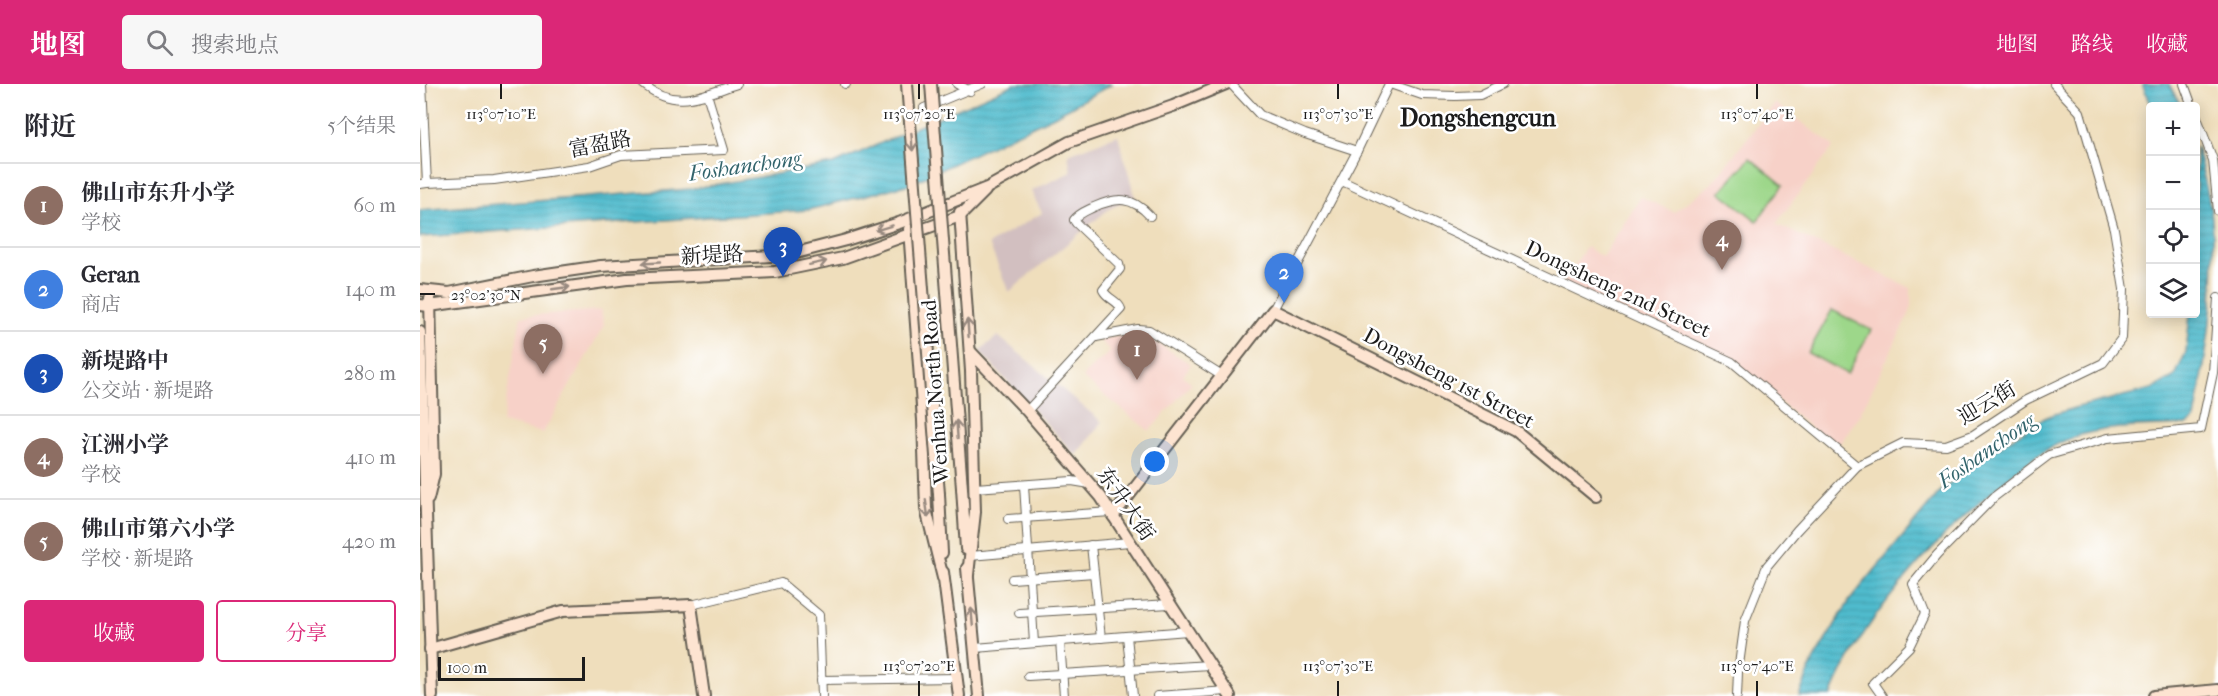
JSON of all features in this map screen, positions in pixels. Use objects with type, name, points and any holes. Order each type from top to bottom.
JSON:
[{"type":"main road","points":[[907,84],[944,578],[959,696]]},
{"type":"main road","name":"Wenhua North Road","points":[[931,84],[979,696]]},
{"type":"main road","name":"新堤路","points":[[425,291],[449,293],[534,276],[601,266],[788,255],[846,240],[908,220],[987,188],[1069,142],[1173,106],[1226,84]]},
{"type":"main road","name":"新堤路","points":[[425,305],[627,279],[775,272],[843,258],[960,216],[987,188]]},
{"type":"main road","points":[[958,200],[970,351],[975,488],[975,512],[968,575]]},
{"type":"main road","points":[[908,220],[926,509],[944,578]]},
{"type":"main road","points":[[424,511],[434,474],[425,291]]},
{"type":"main road","points":[[1112,514],[1273,310]]},
{"type":"main road","name":"Dongsheng 1st Street","points":[[1273,310],[1516,431],[1596,497]]},
{"type":"main road","points":[[420,332],[424,511],[432,696]]},
{"type":"main road","name":"东升大街","points":[[970,351],[1027,411],[1112,514],[1228,693]]},
{"type":"main road","points":[[430,649],[564,611],[692,605],[704,696]]},
{"type":"main road","points":[[2154,696],[2218,690]]},
{"type":"street","name":"富盈路","points":[[422,84],[423,184],[494,180],[589,166],[621,155],[724,150],[707,94]]},
{"type":"street","points":[[643,84],[655,94],[688,100],[737,84]]},
{"type":"street","points":[[957,84],[970,91]]},
{"type":"street","points":[[924,108],[970,91],[982,84]]},
{"type":"street","points":[[1232,84],[1260,115],[1305,134],[1357,151]]},
{"type":"street","points":[[1273,310],[1342,181],[1390,84],[1422,95],[1455,96],[1480,95],[1503,84]]},
{"type":"street","name":"迎云街","points":[[1737,696],[1738,672],[1746,621],[1767,566],[1857,466],[1903,443],[1946,445],[1973,435],[2026,400],[2103,363],[2122,338],[2124,290],[2114,229],[2080,112],[2054,84]]},
{"type":"street","points":[[2184,84],[2191,102]]},
{"type":"street","points":[[2200,126],[2213,160],[2218,211]]},
{"type":"street","name":"Dongsheng 2nd Street","points":[[1342,181],[1732,362],[1857,466]]},
{"type":"street","points":[[1027,411],[1121,309],[1105,295],[1103,290],[1120,269],[1119,264],[1074,220],[1077,215],[1110,200],[1120,200],[1142,207],[1150,216]]},
{"type":"street","points":[[1882,696],[1873,683],[1910,647],[1924,614],[1913,584],[1937,555],[1994,497],[2049,455],[2108,438],[2201,429],[2213,372],[2218,298]]},
{"type":"street","points":[[1095,338],[1138,329],[1149,330],[1222,376]]},
{"type":"street","points":[[975,488],[1072,482],[1089,484]]},
{"type":"street","points":[[1023,485],[1034,643]]},
{"type":"street","points":[[1008,519],[1112,514]]},
{"type":"street","points":[[970,556],[1130,542]]},
{"type":"street","points":[[1091,545],[1101,638]]},
{"type":"street","points":[[1012,579],[1094,573]]},
{"type":"street","points":[[692,605],[782,583],[819,615],[822,696]]},
{"type":"street","points":[[1019,613],[1170,604]]},
{"type":"street","points":[[975,648],[1188,632]]},
{"type":"street","points":[[1127,636],[1133,696]]},
{"type":"street","points":[[1060,641],[1064,696]]},
{"type":"street","points":[[1028,676],[1210,665]]},
{"type":"street","points":[[821,680],[957,678]]},
{"type":"street","points":[[1157,696],[1228,693]]},
{"type":"shaded area","points":[[1775,103],[1834,146],[1776,224],[1911,288],[1911,310],[1859,416],[1836,449],[1732,362],[1563,284],[1586,247],[1602,257],[1641,197],[1674,212],[1711,184]]},
{"type":"shaded area","points":[[1118,135],[1135,197],[1110,208],[1009,292],[989,244],[1042,213],[1031,191],[1071,172],[1068,154]]},
{"type":"shaded area","points":[[601,310],[604,325],[543,433],[502,423],[521,316]]},
{"type":"shaded area","points":[[1139,332],[1191,364],[1183,376],[1192,383],[1149,431],[1083,378],[1085,373],[1111,351],[1099,340]]},
{"type":"shaded area","points":[[998,336],[1102,422],[1076,456],[979,351]]},
{"type":"green space","points":[[1750,158],[1783,185],[1757,221],[1720,192]]},
{"type":"green space","points":[[1832,310],[1871,330],[1847,374],[1808,353]]},
{"type":"water","points":[[1014,84],[1112,84],[1054,116],[910,184],[808,210],[420,237],[420,210],[690,189],[834,164]]},
{"type":"water","points":[[2142,84],[2169,84],[2179,102],[2150,102]]},
{"type":"water","points":[[2200,162],[2212,218],[2214,268],[2207,344],[2195,419],[2187,425],[2130,427],[2087,433],[2052,447],[2031,460],[1970,511],[1900,584],[1860,639],[1831,696],[1799,696],[1814,659],[1850,600],[1943,488],[2009,440],[2046,417],[2152,389],[2175,376],[2186,352],[2190,318],[2200,318]]},
{"type":"place","name":"江洲小学","points":[[1722,270]]},
{"type":"place","name":"新堤路中","points":[[783,277]]},
{"type":"place","name":"Geran","points":[[1284,303]]},
{"type":"place","name":"佛山市第六小学","points":[[543,374]]},
{"type":"place","name":"佛山市东升小学","points":[[1137,380]]},
{"type":"district","name":"Dongshengcun","points":[[1478,118]]},
{"type":"water label","name":"Foshanchong","points":[[745,165]]},
{"type":"water label","name":"Foshanchong","points":[[1986,450]]}]
